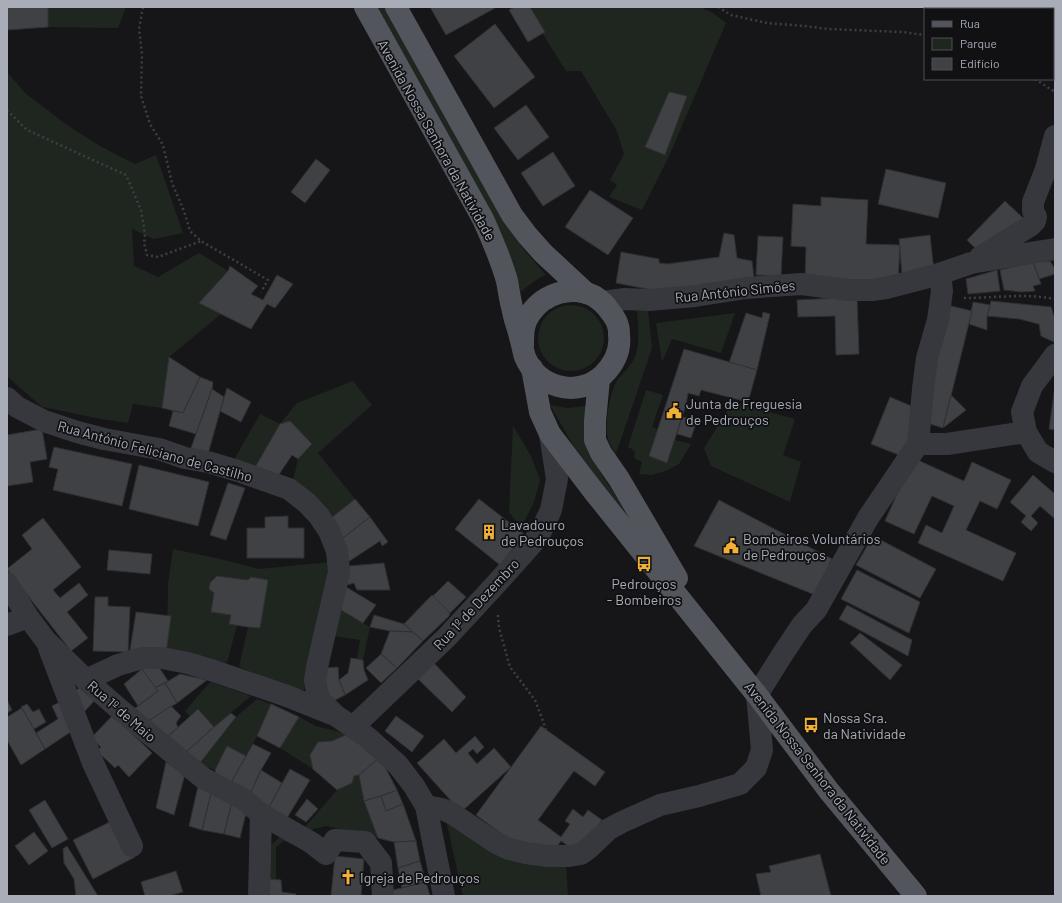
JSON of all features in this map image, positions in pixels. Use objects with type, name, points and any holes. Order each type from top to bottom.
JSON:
[{"type":"main road","name":"Avenida Nossa Senhora da Natividade","points":[[365,7],[483,219],[496,247],[507,281],[522,346],[526,358],[532,368],[540,378],[563,388],[575,388],[587,385],[599,379],[609,369],[617,356],[620,342],[619,326],[612,314],[543,253],[512,215],[396,7]]},
{"type":"main road","name":"Avenida Nossa Senhora da Natividade","points":[[522,346],[523,329],[529,314],[540,302],[554,294],[570,291],[594,297]]},
{"type":"main road","name":"Avenida Nossa Senhora da Natividade","points":[[532,368],[540,412],[550,434],[595,493],[757,696],[829,792],[916,896]]},
{"type":"main road","name":"Avenida Nossa Senhora da Natividade","points":[[599,379],[595,421],[595,440],[601,453],[619,479],[720,649]]},
{"type":"street","points":[[971,263],[1030,226],[1034,221],[1036,217],[1033,210],[1033,202],[1046,169],[1055,136]]},
{"type":"street","name":"Rua António Simões","points":[[594,297],[650,300],[695,296],[746,288],[801,284],[849,290],[872,290],[886,288],[936,275],[971,263],[1055,249]]},
{"type":"street","points":[[426,806],[442,809],[453,814],[496,843],[509,849],[548,856],[569,856],[581,854],[609,829],[628,819],[660,806],[740,784],[756,768],[762,750],[757,696],[802,625],[816,610],[868,518],[918,444],[920,410],[927,358],[938,320],[942,290],[941,282],[936,275]]},
{"type":"street","points":[[1055,355],[1032,386],[1022,412],[1026,432],[1038,452],[1055,462]]},
{"type":"street","name":"Rua António Feliciano de Castilho","points":[[10,406],[44,421],[77,432],[104,439],[159,449],[185,458],[208,462],[289,489],[307,503],[319,516],[329,531],[337,551],[339,572],[315,680],[317,692],[321,701],[335,715],[367,737],[398,765],[414,786],[426,806],[444,896]]},
{"type":"street","points":[[918,444],[947,444],[1026,432]]},
{"type":"street","name":"Rua 1º de Dezembro","points":[[353,727],[446,637],[497,583],[540,533],[551,510],[557,479],[550,434]]},
{"type":"street","name":"Rua 1º de Maio","points":[[7,583],[28,617],[46,641],[86,680],[203,778],[243,800],[261,814],[312,843],[326,854],[335,840],[365,842],[381,863],[383,896]]},
{"type":"street","points":[[7,625],[28,617]]},
{"type":"street","points":[[46,641],[93,764],[132,846]]},
{"type":"street","points":[[86,680],[118,665],[142,658],[162,658],[188,663],[211,670],[287,696],[335,715]]},
{"type":"street","points":[[259,896],[261,814]]},
{"type":"path","points":[[143,7],[139,29],[142,54],[141,96],[150,124],[163,145],[172,183],[184,211],[190,231],[201,241],[268,280],[261,292]]},
{"type":"path","points":[[718,7],[731,14],[767,23],[828,29],[902,32],[924,35]]},
{"type":"path","points":[[1037,80],[1055,92]]},
{"type":"path","points":[[7,110],[26,130],[126,175],[141,210],[144,243],[147,255],[158,257],[201,241]]},
{"type":"path","points":[[941,296],[976,298],[1013,296],[1055,299]]},
{"type":"path","points":[[497,583],[499,628],[510,668],[535,700],[546,730]]},
{"type":"green space","points":[[48,7],[126,7],[118,28],[48,27]]},
{"type":"green space","points":[[376,7],[385,7],[505,224],[525,251],[546,275],[536,280],[521,292],[513,263],[499,228]]},
{"type":"green space","points":[[526,7],[700,7],[713,13],[726,23],[670,154],[642,210],[609,197],[617,185],[610,180],[624,154],[617,131],[581,71],[566,71]]},
{"type":"green space","points":[[7,72],[25,93],[67,125],[100,146],[135,164],[156,155],[183,233],[154,239],[132,229],[134,266],[158,277],[199,253],[228,271],[199,303],[221,314],[169,357],[162,408],[133,404],[128,423],[42,407],[7,376]]},
{"type":"green space","points":[[571,305],[583,308],[594,315],[601,326],[604,338],[601,350],[594,361],[583,368],[571,371],[559,368],[548,361],[541,350],[538,338],[541,326],[548,315],[559,308]]},
{"type":"green space","points":[[637,311],[648,311],[652,348],[616,454],[609,442],[607,433],[608,411],[615,384],[620,376],[630,366],[636,354],[638,338]]},
{"type":"green space","points":[[735,313],[721,353],[672,339],[662,362],[656,323]]},
{"type":"green space","points":[[353,381],[372,405],[318,453],[355,499],[331,518],[293,481],[298,459],[312,444],[280,424],[297,403]]},
{"type":"green space","points":[[646,390],[663,395],[652,427],[658,430],[649,456],[667,463],[675,440],[691,444],[679,464],[668,470],[652,475],[639,474],[642,462],[634,458],[635,451],[628,447]]},
{"type":"green space","points":[[733,402],[795,419],[783,455],[801,462],[790,502],[711,466],[704,448]]},
{"type":"green space","points":[[550,405],[568,408],[587,406],[584,424],[585,443],[603,477],[683,596],[573,445]]},
{"type":"green space","points":[[260,414],[280,424],[254,469],[233,462]]},
{"type":"green space","points":[[513,426],[531,456],[540,480],[534,502],[521,528],[509,512]]},
{"type":"green space","points":[[173,549],[259,569],[331,562],[304,690],[293,690],[239,667],[248,627],[260,628],[267,580],[251,577],[248,580],[217,576],[210,583],[209,589],[214,593],[211,612],[231,615],[229,624],[237,625],[227,663],[167,650],[168,583]]},
{"type":"green space","points":[[341,610],[370,627],[363,660],[357,659],[360,640],[334,636]]},
{"type":"green space","points":[[210,682],[251,696],[214,727],[198,709],[190,716],[185,711]]},
{"type":"green space","points":[[257,699],[271,704],[257,736],[246,756],[227,746],[215,770],[199,764],[236,717]]},
{"type":"green space","points":[[299,717],[316,726],[348,734],[332,741],[318,742],[311,755],[313,769],[280,748]]},
{"type":"green space","points":[[359,775],[364,801],[378,838],[326,826],[310,830],[305,827],[337,790],[352,783],[354,776]]},
{"type":"green space","points":[[446,820],[566,864],[568,896],[463,896]]},
{"type":"green space","points":[[280,837],[311,851],[284,841],[276,847],[276,880],[268,879],[268,848]]},
{"type":"building","points":[[7,7],[48,7],[48,27],[7,30]]},
{"type":"building","points":[[430,7],[497,7],[446,35]]},
{"type":"building","points":[[514,7],[530,7],[545,32],[528,42],[509,10]]},
{"type":"building","points":[[495,24],[535,77],[494,108],[454,56]]},
{"type":"building","points":[[669,92],[687,96],[665,155],[645,147]]},
{"type":"building","points":[[526,105],[549,137],[518,160],[494,128]]},
{"type":"building","points":[[553,152],[575,186],[543,206],[521,173]]},
{"type":"building","points":[[316,159],[330,170],[305,203],[291,192]]},
{"type":"building","points":[[886,169],[946,183],[938,218],[878,204]]},
{"type":"building","points":[[590,190],[633,218],[608,255],[565,227]]},
{"type":"building","points":[[821,197],[868,200],[866,244],[900,245],[898,283],[805,279],[806,247],[791,246],[793,204],[821,206]]},
{"type":"building","points":[[1005,201],[1023,218],[985,258],[967,240]]},
{"type":"building","points":[[724,233],[734,235],[737,258],[752,261],[754,278],[658,291],[616,283],[621,252],[659,259],[659,263],[667,264],[719,257]]},
{"type":"building","points":[[930,235],[934,271],[902,274],[899,239]]},
{"type":"building","points":[[758,236],[783,237],[781,276],[756,275]]},
{"type":"building","points":[[1050,261],[1055,269],[1055,274],[1039,279],[1033,262]]},
{"type":"building","points":[[1033,262],[1041,284],[1033,286],[1035,291],[1022,292],[1004,290],[1000,270]]},
{"type":"building","points":[[230,266],[258,286],[251,294],[263,300],[277,275],[293,284],[275,308],[267,304],[251,329],[199,303],[228,271]]},
{"type":"building","points":[[997,270],[1000,291],[968,294],[966,279]]},
{"type":"building","points":[[857,297],[859,354],[836,355],[835,316],[798,317],[797,300]]},
{"type":"building","points":[[991,301],[1051,307],[1055,319],[1054,342],[1041,336],[1039,324],[1019,319],[987,316]]},
{"type":"building","points":[[973,302],[990,305],[987,316],[987,330],[969,324]]},
{"type":"building","points":[[947,305],[972,311],[943,428],[924,422]]},
{"type":"building","points":[[763,312],[770,314],[757,370],[729,363],[746,313],[762,318]]},
{"type":"building","name":"Junta de Freguesia de Pedrouços","points":[[684,349],[757,370],[748,402],[701,390],[699,396],[688,393],[686,405],[667,463],[649,456]]},
{"type":"building","points":[[169,357],[200,377],[183,413],[162,408]]},
{"type":"building","points":[[200,377],[213,382],[212,389],[196,434],[169,426],[173,411],[183,413]]},
{"type":"building","points":[[1055,386],[1055,430],[1049,429]]},
{"type":"building","points":[[227,388],[251,402],[241,422],[220,411]]},
{"type":"building","points":[[212,389],[224,397],[208,454],[191,448]]},
{"type":"building","points":[[951,395],[966,410],[943,428]]},
{"type":"building","points":[[890,397],[923,411],[904,457],[871,444]]},
{"type":"building","points":[[682,417],[697,420],[691,438],[677,434]]},
{"type":"building","points":[[290,421],[312,444],[298,459],[292,455],[278,476],[254,469],[280,424]]},
{"type":"building","points":[[42,429],[47,459],[30,462],[33,482],[7,486],[7,435]]},
{"type":"building","points":[[54,447],[132,464],[122,506],[53,490],[58,469],[49,467]]},
{"type":"building","points":[[913,458],[964,481],[972,462],[1011,480],[997,509],[980,501],[966,530],[1016,553],[1003,581],[918,543],[926,525],[942,533],[954,506],[932,496],[914,534],[885,521]]},
{"type":"building","points":[[139,465],[209,482],[198,526],[129,509]]},
{"type":"building","points":[[1033,475],[1055,494],[1055,519],[1040,506],[1031,516],[1038,523],[1031,531],[1021,522],[1026,516],[1010,502]]},
{"type":"building","points":[[228,483],[245,488],[226,540],[210,535]]},
{"type":"building","points":[[355,499],[370,517],[343,538],[331,518]]},
{"type":"building","name":"Lavadouro de Pedrouços","points":[[479,499],[524,534],[500,565],[455,529]]},
{"type":"building","points":[[719,500],[832,559],[815,595],[694,546]]},
{"type":"building","points":[[288,516],[288,528],[304,528],[304,558],[247,558],[247,528],[265,528],[265,517]]},
{"type":"building","points":[[370,517],[388,542],[382,546],[380,541],[348,562],[343,538]]},
{"type":"building","points":[[43,518],[81,567],[53,590],[60,598],[79,583],[88,595],[67,612],[88,638],[71,651],[7,569],[32,549],[22,535]]},
{"type":"building","points":[[873,536],[936,569],[920,598],[856,565]]},
{"type":"building","points":[[109,550],[152,554],[150,574],[107,570]]},
{"type":"building","points":[[384,563],[390,590],[357,590],[354,583],[347,585],[349,566]]},
{"type":"building","points":[[857,570],[920,602],[909,633],[841,599]]},
{"type":"building","points":[[217,576],[248,580],[251,577],[268,580],[260,628],[229,624],[231,615],[211,612],[214,593],[209,589],[210,583]]},
{"type":"building","points":[[448,581],[466,597],[450,613],[433,596]]},
{"type":"building","points":[[346,587],[376,605],[363,623],[341,610]]},
{"type":"building","points":[[432,595],[450,613],[449,616],[423,641],[404,624]]},
{"type":"building","points":[[95,597],[108,597],[108,606],[130,607],[128,652],[93,651]]},
{"type":"building","points":[[847,605],[912,640],[908,656],[839,619]]},
{"type":"building","points":[[136,612],[171,616],[166,654],[130,650]]},
{"type":"building","points":[[374,615],[404,624],[413,632],[390,631],[370,627]]},
{"type":"building","points":[[390,631],[413,632],[423,641],[397,668],[381,654]]},
{"type":"building","points":[[860,633],[902,665],[890,680],[850,643]]},
{"type":"building","points":[[381,654],[397,668],[381,683],[366,668]]},
{"type":"building","points":[[351,658],[363,660],[364,670],[368,680],[345,695],[339,680],[348,673]]},
{"type":"building","points":[[155,661],[168,681],[155,688],[142,669]]},
{"type":"building","points":[[433,662],[466,697],[452,712],[417,678]]},
{"type":"building","points":[[338,667],[339,680],[345,695],[331,702],[323,688],[325,668]]},
{"type":"building","points":[[142,669],[158,691],[138,706],[124,684]]},
{"type":"building","points":[[180,674],[207,680],[177,703],[165,683]]},
{"type":"building","points":[[165,683],[177,703],[147,722],[134,709],[158,691],[155,688]]},
{"type":"building","points":[[83,684],[97,698],[84,712],[69,698]]},
{"type":"building","points":[[7,700],[12,710],[7,713]]},
{"type":"building","points":[[60,702],[72,731],[45,749],[36,733],[58,719],[52,706]]},
{"type":"building","points":[[27,704],[33,712],[39,709],[46,722],[34,729],[21,707]]},
{"type":"building","points":[[271,704],[299,717],[280,748],[257,736]]},
{"type":"building","points":[[171,706],[181,716],[176,723],[178,727],[165,739],[147,722]]},
{"type":"building","points":[[22,708],[45,749],[21,765],[7,740],[7,717]]},
{"type":"building","points":[[198,709],[214,727],[184,754],[165,739]]},
{"type":"building","points":[[231,713],[236,717],[199,764],[184,754],[214,727]]},
{"type":"building","points":[[113,715],[152,753],[129,777],[118,765],[115,768],[97,751],[101,747],[91,738]]},
{"type":"building","points":[[396,716],[424,736],[412,752],[385,731]]},
{"type":"building","points":[[541,726],[605,772],[595,786],[574,771],[538,820],[561,837],[570,824],[565,821],[573,809],[583,817],[588,810],[602,820],[578,853],[561,841],[544,865],[476,815]]},
{"type":"building","points":[[348,734],[380,757],[359,775],[354,776],[352,783],[337,790],[313,769],[310,755],[318,742],[332,741]]},
{"type":"building","points":[[475,736],[484,747],[477,754],[473,749],[468,753],[477,764],[494,748],[511,767],[461,812],[417,763],[444,739],[456,753]]},
{"type":"building","points":[[253,744],[271,753],[250,794],[230,784]]},
{"type":"building","points":[[227,746],[246,756],[230,784],[217,777],[215,770]]},
{"type":"building","points":[[380,757],[397,790],[364,801],[359,775]]},
{"type":"building","points":[[166,762],[185,774],[174,815],[156,808]]},
{"type":"building","points":[[290,769],[310,780],[287,818],[269,807]]},
{"type":"building","points":[[261,770],[282,783],[269,807],[250,794]]},
{"type":"building","points":[[199,782],[212,790],[202,830],[189,826]]},
{"type":"building","points":[[212,790],[232,802],[224,834],[202,830]]},
{"type":"building","points":[[397,790],[403,804],[386,811],[381,796]]},
{"type":"building","points":[[381,796],[386,811],[403,804],[416,841],[394,842],[378,838],[364,801]]},
{"type":"building","points":[[307,799],[318,809],[306,822],[295,815]]},
{"type":"building","points":[[45,800],[68,839],[52,848],[29,810]]},
{"type":"building","points":[[232,802],[247,809],[240,838],[224,834]]},
{"type":"building","points":[[116,819],[135,857],[93,879],[73,840]]},
{"type":"building","points":[[34,832],[48,851],[29,865],[15,846]]},
{"type":"building","points":[[416,841],[420,861],[398,868],[394,842]]},
{"type":"building","points":[[67,846],[98,896],[76,896],[74,879],[64,863],[63,849]]},
{"type":"building","points":[[820,854],[831,896],[761,896],[756,874],[771,872],[769,866]]},
{"type":"building","name":"Igreja de Pedrouços","points":[[335,856],[364,859],[361,895],[372,896],[331,896]]},
{"type":"building","points":[[420,861],[426,882],[402,888],[398,868]]},
{"type":"building","points":[[176,871],[183,892],[169,896],[145,896],[141,882]]},
{"type":"building","points":[[268,879],[281,880],[282,892],[296,894],[296,896],[268,896]]},
{"type":"building","points":[[426,882],[430,896],[386,896],[385,892]]},
{"type":"place","name":"Junta de Freguesia de Pedrouços","points":[[674,411]]},
{"type":"place","name":"Lavadouro de Pedrouços","points":[[489,532]]},
{"type":"place","name":"Bombeiros Voluntários de Pedrouços","points":[[731,546]]},
{"type":"place","name":"Pedrouços - Bombeiros","points":[[644,564]]},
{"type":"place","name":"Nossa Sra. da Natividade","points":[[811,725]]},
{"type":"place","name":"Igreja de Pedrouços","points":[[348,877]]}]
